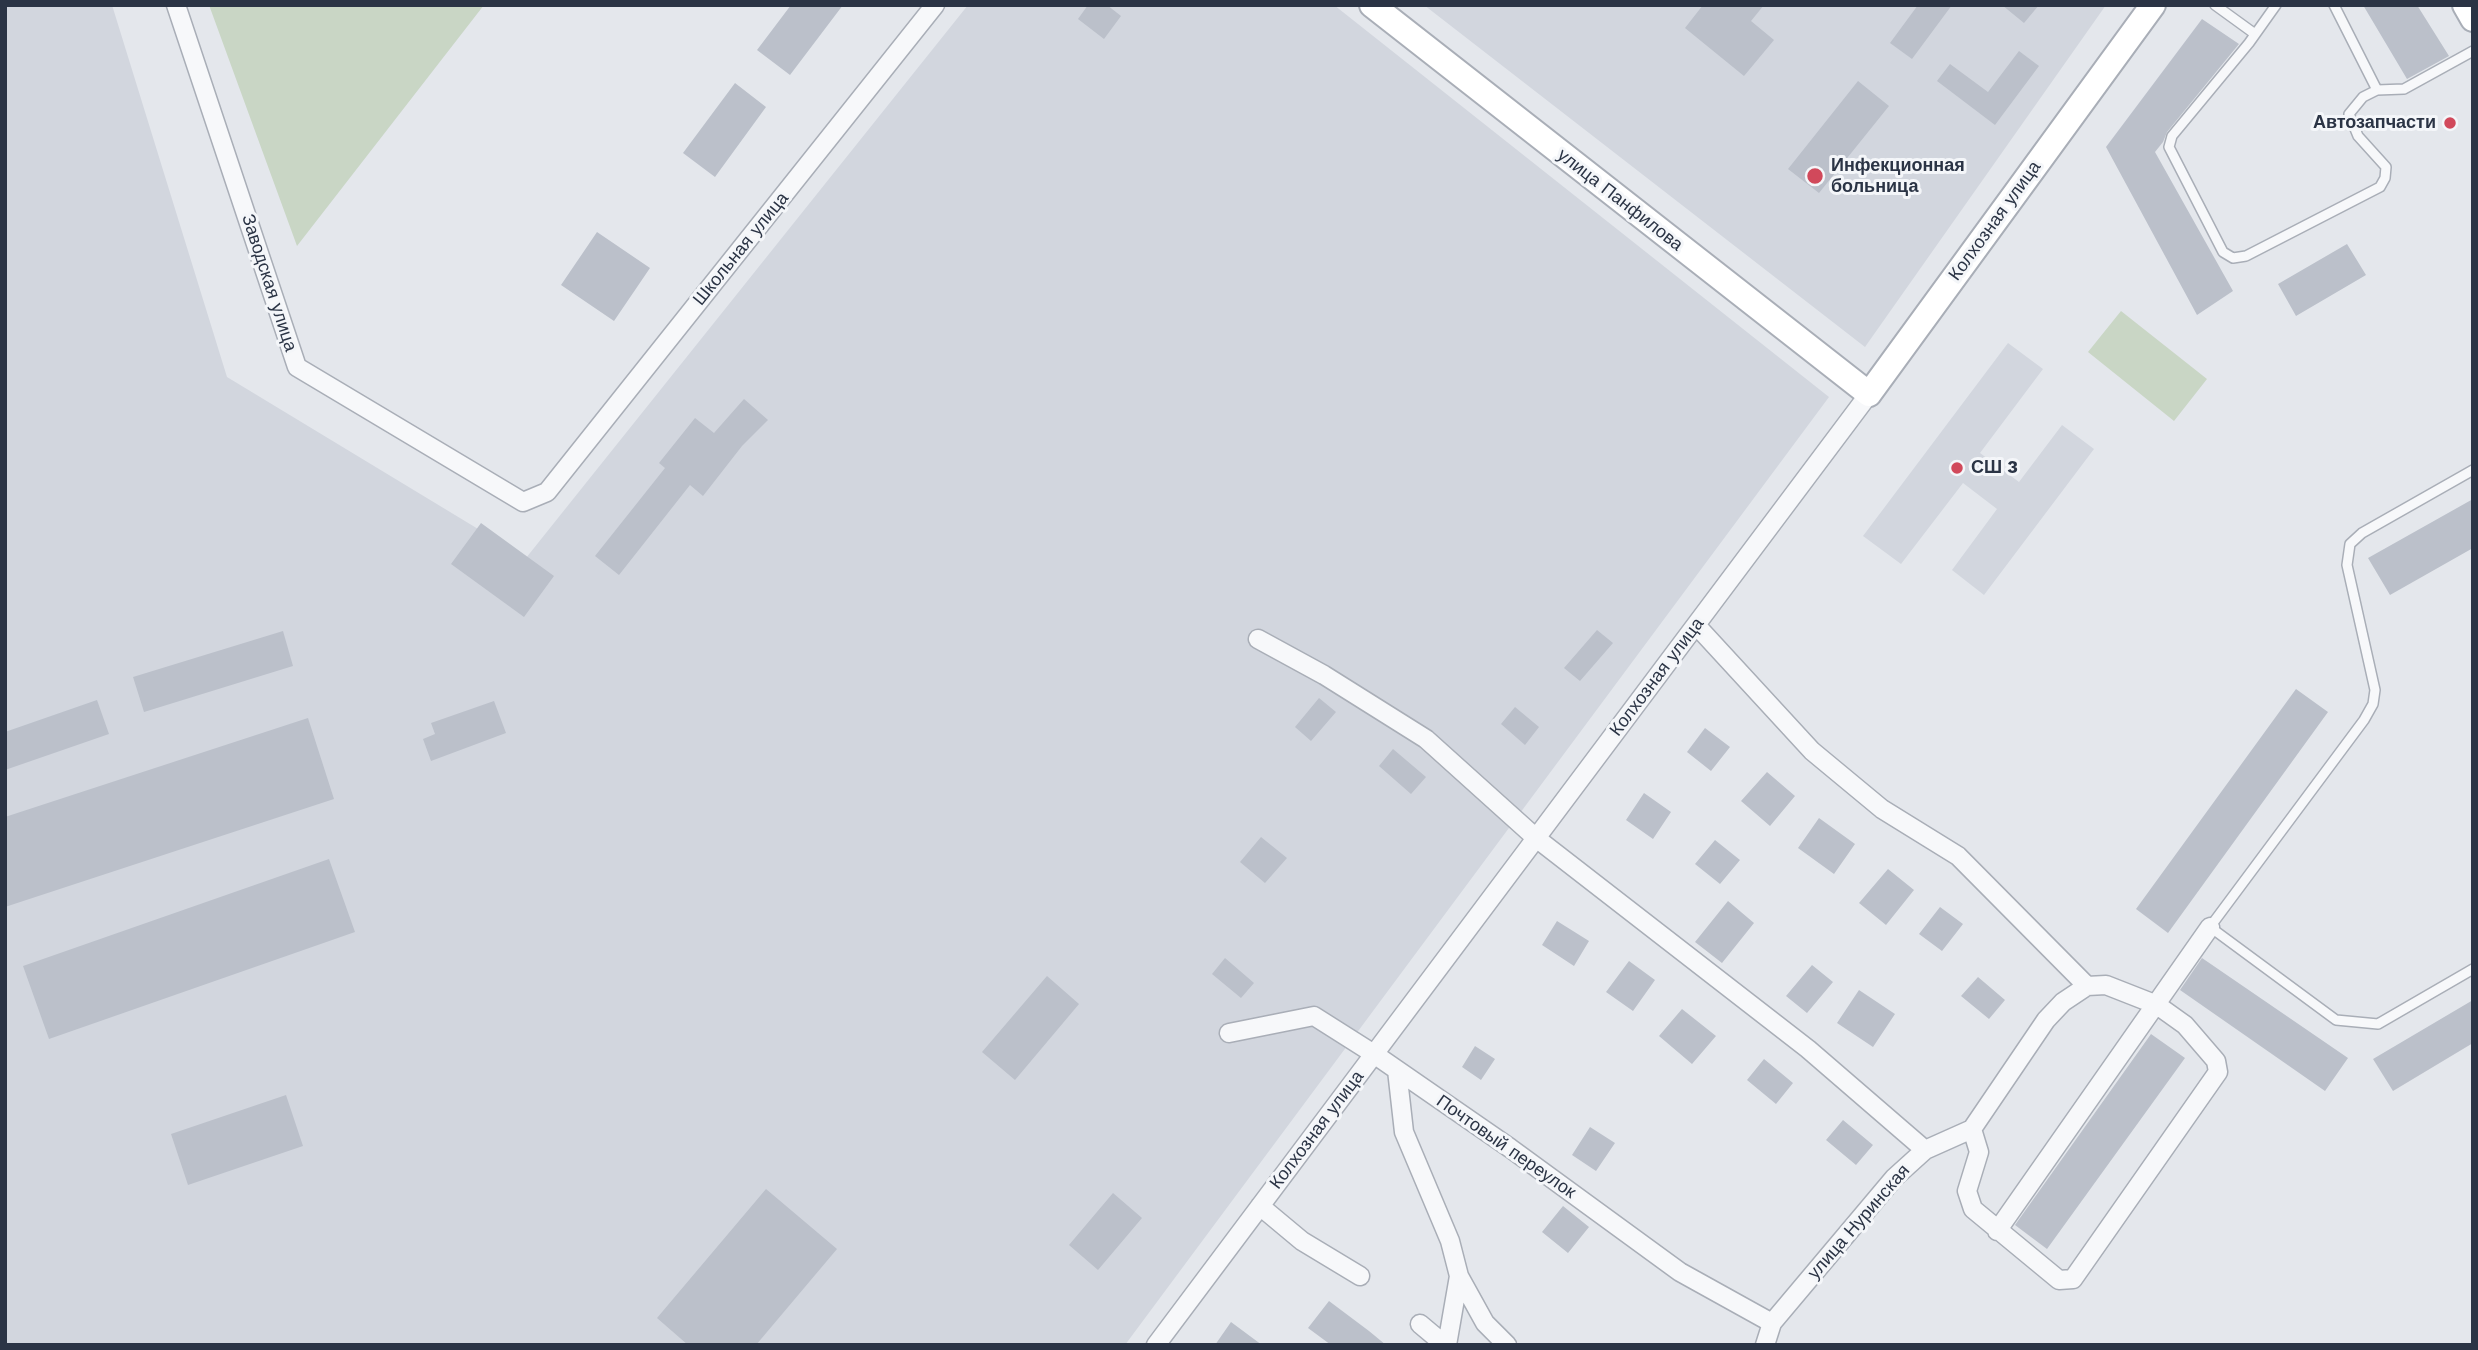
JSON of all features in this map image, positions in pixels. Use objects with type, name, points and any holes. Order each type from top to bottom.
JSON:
[{"type":"street","name":"Заводская улица","points":[[176,5],[297,367],[523,502],[547,492]]},
{"type":"street","name":"Школьная улица","points":[[547,492],[935,5]]},
{"type":"street","name":"улица Панфилова","points":[[1372,5],[1869,394]]},
{"type":"street","name":"Колхозная улица","points":[[1156,1345],[1869,394],[2153,5]]},
{"type":"street","points":[[2465,5],[2473,19]]},
{"type":"street","points":[[1696,625],[1812,751],[1882,809],[1958,856],[2087,986]]},
{"type":"street","points":[[1258,639],[1426,739],[1536,838],[1798,1041],[1925,1150]]},
{"type":"street","points":[[1997,1231],[2210,927]]},
{"type":"street","points":[[2106,985],[2157,1005],[2185,1025],[2216,1061],[2218,1072],[2073,1279],[2059,1280],[1973,1209],[1967,1191],[1979,1152],[1972,1129],[2046,1020],[2063,1002],[2087,986],[2106,985]]},
{"type":"street","name":"Почтовый переулок","points":[[1228,1033],[1314,1016],[1510,1148],[1680,1272],[1772,1323]]},
{"type":"street","points":[[1396,1070],[1404,1132],[1450,1241],[1459,1276],[1485,1323],[1507,1345]]},
{"type":"street","name":"улица Нуринская","points":[[1765,1345],[1772,1323],[1894,1178],[1925,1150],[1972,1129]]},
{"type":"street","points":[[1260,1206],[1302,1241],[1360,1276]]},
{"type":"street","points":[[1420,1324],[1446,1345],[1459,1276]]},
{"type":"lane","points":[[2214,5],[2255,34]]},
{"type":"lane","points":[[2276,5],[2172,136],[2169,147],[2223,252],[2233,258],[2246,256],[2380,187],[2385,178],[2386,167],[2358,136],[2348,114],[2363,97],[2377,90],[2404,89],[2473,51]]},
{"type":"lane","points":[[2334,5],[2377,90]]},
{"type":"lane","points":[[2473,470],[2362,533],[2350,544],[2347,565],[2375,690],[2373,704],[2364,720],[2210,927],[2336,1020],[2378,1024],[2473,969]]},
{"type":"shaded area","points":[[5,5],[112,5],[227,377],[526,558],[968,5],[1334,5],[1829,397],[1125,1345],[5,1345]]},
{"type":"shaded area","name":"Инфекционная больница","points":[[1424,5],[2106,5],[1865,347]]},
{"type":"shaded area","name":"СШ 3","points":[[2008,343],[2043,369],[1980,453],[2019,482],[2062,425],[2094,449],[1984,595],[1952,570],[1997,509],[1963,483],[1901,564],[1863,536]]},
{"type":"green space","points":[[209,5],[484,5],[297,246]]},
{"type":"green space","points":[[2121,311],[2207,379],[2174,421],[2088,352]]},
{"type":"building","points":[[791,5],[843,5],[790,75],[757,50]]},
{"type":"building","points":[[1088,5],[1107,5],[1121,16],[1104,39],[1078,19]]},
{"type":"building","points":[[1703,5],[1764,5],[1751,21],[1774,40],[1744,76],[1685,28]]},
{"type":"building","points":[[1918,5],[1952,5],[1912,59],[1890,43]]},
{"type":"building","points":[[2002,5],[2039,5],[2024,23]]},
{"type":"building","points":[[2363,5],[2417,5],[2449,56],[2407,79]]},
{"type":"building","points":[[2202,19],[2239,44],[2167,132],[2155,152],[2233,291],[2197,315],[2106,147]]},
{"type":"building","points":[[2019,51],[2039,66],[1995,125],[1937,81],[1950,64],[1988,92]]},
{"type":"building","points":[[1858,81],[1889,106],[1819,193],[1788,169]]},
{"type":"building","points":[[735,83],[766,107],[715,177],[683,153]]},
{"type":"building","points":[[597,232],[650,268],[614,321],[561,285]]},
{"type":"building","points":[[2347,244],[2366,275],[2296,316],[2278,284]]},
{"type":"building","points":[[744,399],[768,420],[742,446],[703,496],[690,485],[619,575],[595,556],[665,468],[659,463],[695,418],[714,433]]},
{"type":"building","points":[[2473,499],[2473,548],[2390,595],[2368,558]]},
{"type":"building","points":[[481,523],[554,576],[524,617],[451,564]]},
{"type":"building","points":[[1597,630],[1613,643],[1580,681],[1564,668]]},
{"type":"building","points":[[283,631],[293,666],[144,712],[133,677]]},
{"type":"building","points":[[2296,689],[2328,712],[2168,933],[2136,909]]},
{"type":"building","points":[[1319,698],[1336,712],[1311,741],[1295,727]]},
{"type":"building","points":[[97,700],[109,734],[5,770],[5,732]]},
{"type":"building","points":[[494,701],[506,733],[431,761],[423,739],[435,734],[431,723]]},
{"type":"building","points":[[1515,707],[1539,727],[1525,745],[1501,724]]},
{"type":"building","points":[[308,718],[334,799],[5,907],[5,817]]},
{"type":"building","points":[[1705,728],[1730,747],[1711,771],[1687,752]]},
{"type":"building","points":[[1393,749],[1426,777],[1411,794],[1379,766]]},
{"type":"building","points":[[1767,772],[1795,796],[1770,826],[1741,801]]},
{"type":"building","points":[[1644,793],[1671,812],[1653,839],[1626,820]]},
{"type":"building","points":[[1819,818],[1855,844],[1834,874],[1798,848]]},
{"type":"building","points":[[1261,837],[1287,858],[1265,883],[1240,862]]},
{"type":"building","points":[[1715,840],[1740,860],[1720,884],[1695,864]]},
{"type":"building","points":[[329,859],[355,932],[49,1039],[23,966]]},
{"type":"building","points":[[1888,869],[1914,890],[1886,925],[1859,903]]},
{"type":"building","points":[[1728,901],[1754,923],[1722,963],[1695,942]]},
{"type":"building","points":[[1940,907],[1963,924],[1942,951],[1919,934]]},
{"type":"building","points":[[1557,921],[1589,941],[1574,966],[1542,945]]},
{"type":"building","points":[[1225,958],[1254,983],[1241,998],[1212,974]]},
{"type":"building","points":[[2202,958],[2348,1058],[2325,1091],[2180,990]]},
{"type":"building","points":[[1629,961],[1655,980],[1633,1011],[1606,992]]},
{"type":"building","points":[[1812,965],[1833,982],[1807,1013],[1786,996]]},
{"type":"building","points":[[1047,976],[1079,1004],[1015,1080],[982,1052]]},
{"type":"building","points":[[1978,977],[2005,1000],[1989,1019],[1961,996]]},
{"type":"building","points":[[1859,990],[1895,1014],[1873,1047],[1837,1023]]},
{"type":"building","points":[[2473,1000],[2473,1043],[2393,1091],[2373,1059]]},
{"type":"building","points":[[1682,1009],[1716,1036],[1692,1064],[1659,1036]]},
{"type":"building","points":[[2151,1034],[2185,1058],[2047,1249],[2015,1225]]},
{"type":"building","points":[[1475,1046],[1495,1059],[1481,1080],[1462,1067]]},
{"type":"building","points":[[1764,1059],[1793,1083],[1776,1104],[1747,1080]]},
{"type":"building","points":[[286,1095],[303,1146],[188,1185],[171,1134]]},
{"type":"building","points":[[1843,1120],[1873,1145],[1856,1165],[1826,1140]]},
{"type":"building","points":[[1590,1127],[1615,1143],[1596,1171],[1572,1155]]},
{"type":"building","points":[[766,1189],[837,1249],[756,1345],[688,1345],[657,1318]]},
{"type":"building","points":[[1113,1193],[1142,1218],[1098,1270],[1069,1245]]},
{"type":"building","points":[[1563,1206],[1589,1227],[1568,1253],[1542,1232]]},
{"type":"building","points":[[1329,1301],[1386,1345],[1331,1345],[1308,1328]]},
{"type":"building","points":[[1231,1322],[1262,1345],[1215,1345]]},
{"type":"place","name":"Автозапчасти","points":[[2450,123]]},
{"type":"place","name":"Инфекционная больница","points":[[1815,176]]},
{"type":"place","name":"СШ 3","points":[[1957,468]]}]
